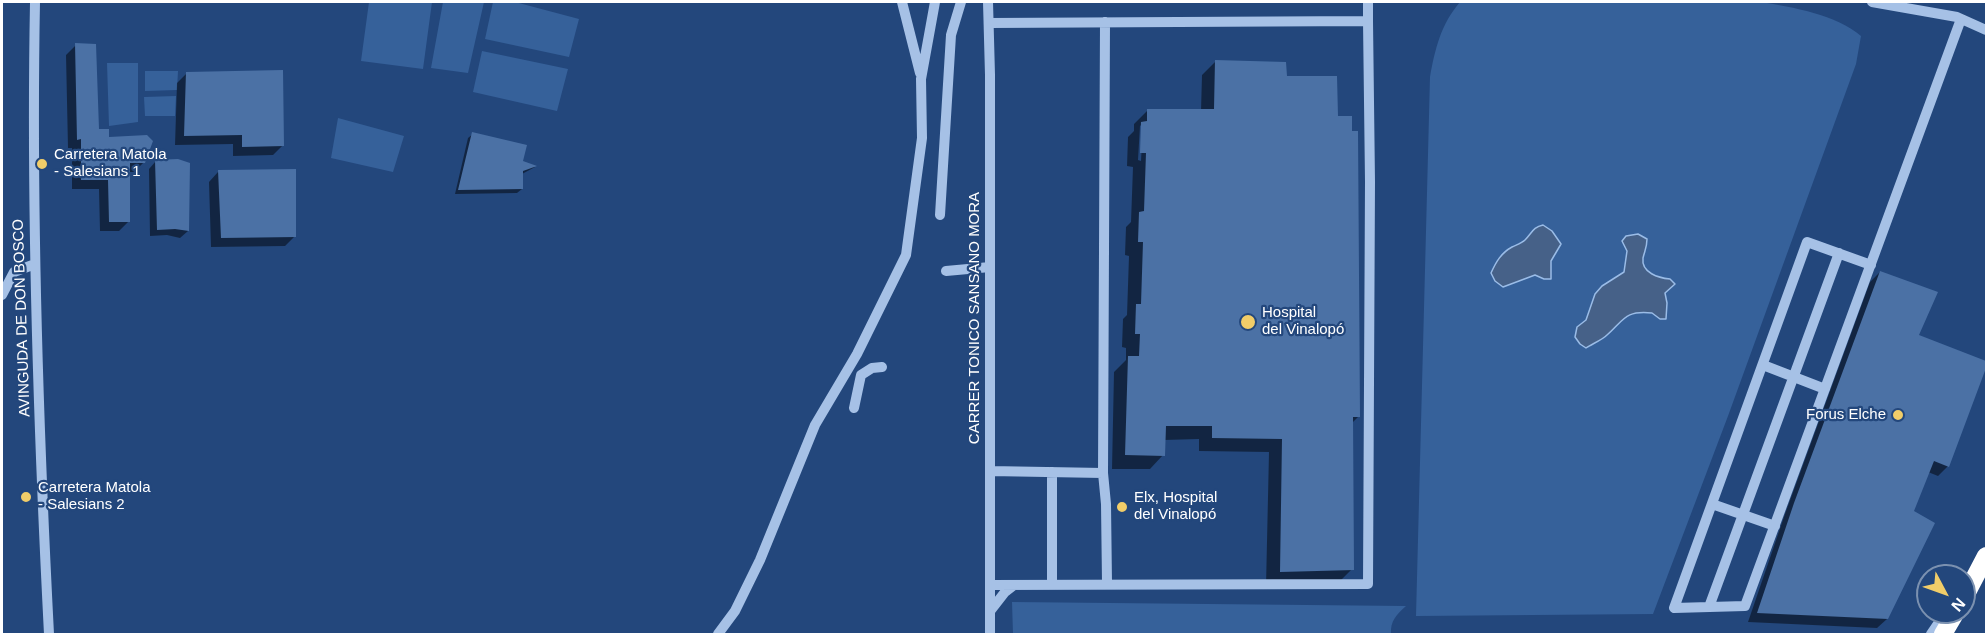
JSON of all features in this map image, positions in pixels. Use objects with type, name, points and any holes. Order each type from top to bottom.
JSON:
[{"type":"highway","points":[[1976,574],[1986,556]]},
{"type":"street","name":"AVINGUDA DE DON BOSCO","points":[[34,2],[32,126],[34,264],[49,634]]},
{"type":"street","points":[[902,2],[921,79]]},
{"type":"street","points":[[718,634],[735,610],[760,560],[815,425],[857,354],[906,255],[922,138],[921,79],[935,2]]},
{"type":"street","points":[[939,215],[951,35],[961,2]]},
{"type":"street","name":"CARRER TONICO SANSANO MORA","points":[[988,2],[990,634]]},
{"type":"street","points":[[991,585],[1368,584],[1370,182],[1368,2]]},
{"type":"street","points":[[1872,2],[1961,19],[1986,30]]},
{"type":"street","points":[[1870,265],[1808,242],[1674,608],[1745,606],[1961,19]]},
{"type":"street","points":[[989,23],[1368,21]]},
{"type":"street","points":[[1105,22],[1103,473],[1106,504],[1107,584]]},
{"type":"street","points":[[1709,607],[1839,253]]},
{"type":"street","points":[[2,295],[14,272],[34,264]]},
{"type":"street","points":[[946,271],[990,267]]},
{"type":"street","points":[[1763,366],[1825,389]]},
{"type":"street","points":[[854,408],[861,375],[872,368],[882,367]]},
{"type":"street","points":[[990,471],[1103,473]]},
{"type":"street","points":[[1052,472],[1052,584]]},
{"type":"street","points":[[1712,504],[1775,526]]},
{"type":"street","points":[[991,611],[1005,592],[1014,585]]},
{"type":"shaded area","points":[[369,2],[432,2],[423,69],[361,61]]},
{"type":"shaded area","points":[[443,2],[484,2],[468,73],[431,68]]},
{"type":"shaded area","points":[[493,2],[515,2],[579,19],[569,57],[485,39]]},
{"type":"shaded area","points":[[1460,2],[1761,2],[1800,9],[1827,17],[1861,36],[1856,64],[1728,416],[1653,614],[1416,616],[1430,77],[1440,37],[1453,10]]},
{"type":"shaded area","points":[[482,51],[568,69],[557,111],[473,92]]},
{"type":"shaded area","points":[[107,63],[138,63],[138,122],[109,126]]},
{"type":"shaded area","points":[[145,71],[178,71],[177,90],[145,91]]},
{"type":"shaded area","points":[[176,96],[175,116],[145,116],[144,97]]},
{"type":"shaded area","points":[[338,118],[404,136],[393,172],[331,158]]},
{"type":"shaded area","points":[[1543,225],[1552,231],[1561,244],[1551,261],[1551,279],[1535,275],[1503,287],[1495,281],[1491,273],[1497,262],[1505,252],[1524,241],[1535,229]]},
{"type":"shaded area","points":[[1638,234],[1647,239],[1643,258],[1645,267],[1652,274],[1670,279],[1675,284],[1665,293],[1666,319],[1643,312],[1630,315],[1605,337],[1586,348],[1575,337],[1577,327],[1586,320],[1595,294],[1602,286],[1624,272],[1627,251],[1622,241],[1626,236]]},
{"type":"shaded area","points":[[1012,602],[1406,606],[1395,618],[1391,634],[1013,634]]},
{"type":"building","points":[[75,43],[96,44],[99,129],[109,129],[109,137],[147,135],[153,141],[145,163],[130,163],[130,222],[109,222],[108,180],[81,180],[81,139],[77,140]]},
{"type":"building","name":"Hospital del Vinalopó","points":[[1215,60],[1286,62],[1287,76],[1337,76],[1338,116],[1352,116],[1352,131],[1358,131],[1360,417],[1353,417],[1354,570],[1280,572],[1282,439],[1212,438],[1212,426],[1166,426],[1165,456],[1125,455],[1128,356],[1139,356],[1140,334],[1135,334],[1136,304],[1141,304],[1143,242],[1138,242],[1139,212],[1144,211],[1146,153],[1140,153],[1141,122],[1147,121],[1147,109],[1214,109]]},
{"type":"building","points":[[283,70],[284,146],[242,147],[242,135],[184,136],[186,72]]},
{"type":"building","points":[[472,132],[527,145],[523,161],[537,166],[523,171],[523,189],[458,190]]},
{"type":"building","points":[[178,159],[190,163],[189,231],[157,230],[155,160]]},
{"type":"building","points":[[296,169],[296,237],[221,238],[218,170]]},
{"type":"building","name":"Forus Elche","points":[[1880,271],[1938,292],[1919,335],[1986,361],[1986,368],[1949,467],[1934,461],[1914,511],[1935,523],[1888,619],[1757,613],[1794,503]]},
{"type":"place","name":"Carretera Matola - Salesians 1","points":[[42,164]]},
{"type":"place","name":"Hospital del Vinalopó","points":[[1248,322]]},
{"type":"place","name":"Forus Elche","points":[[1898,415]]},
{"type":"place","name":"Carretera Matola - Salesians 2","points":[[26,497]]},
{"type":"place","name":"Elx, Hospital del Vinalopó","points":[[1122,507]]}]
